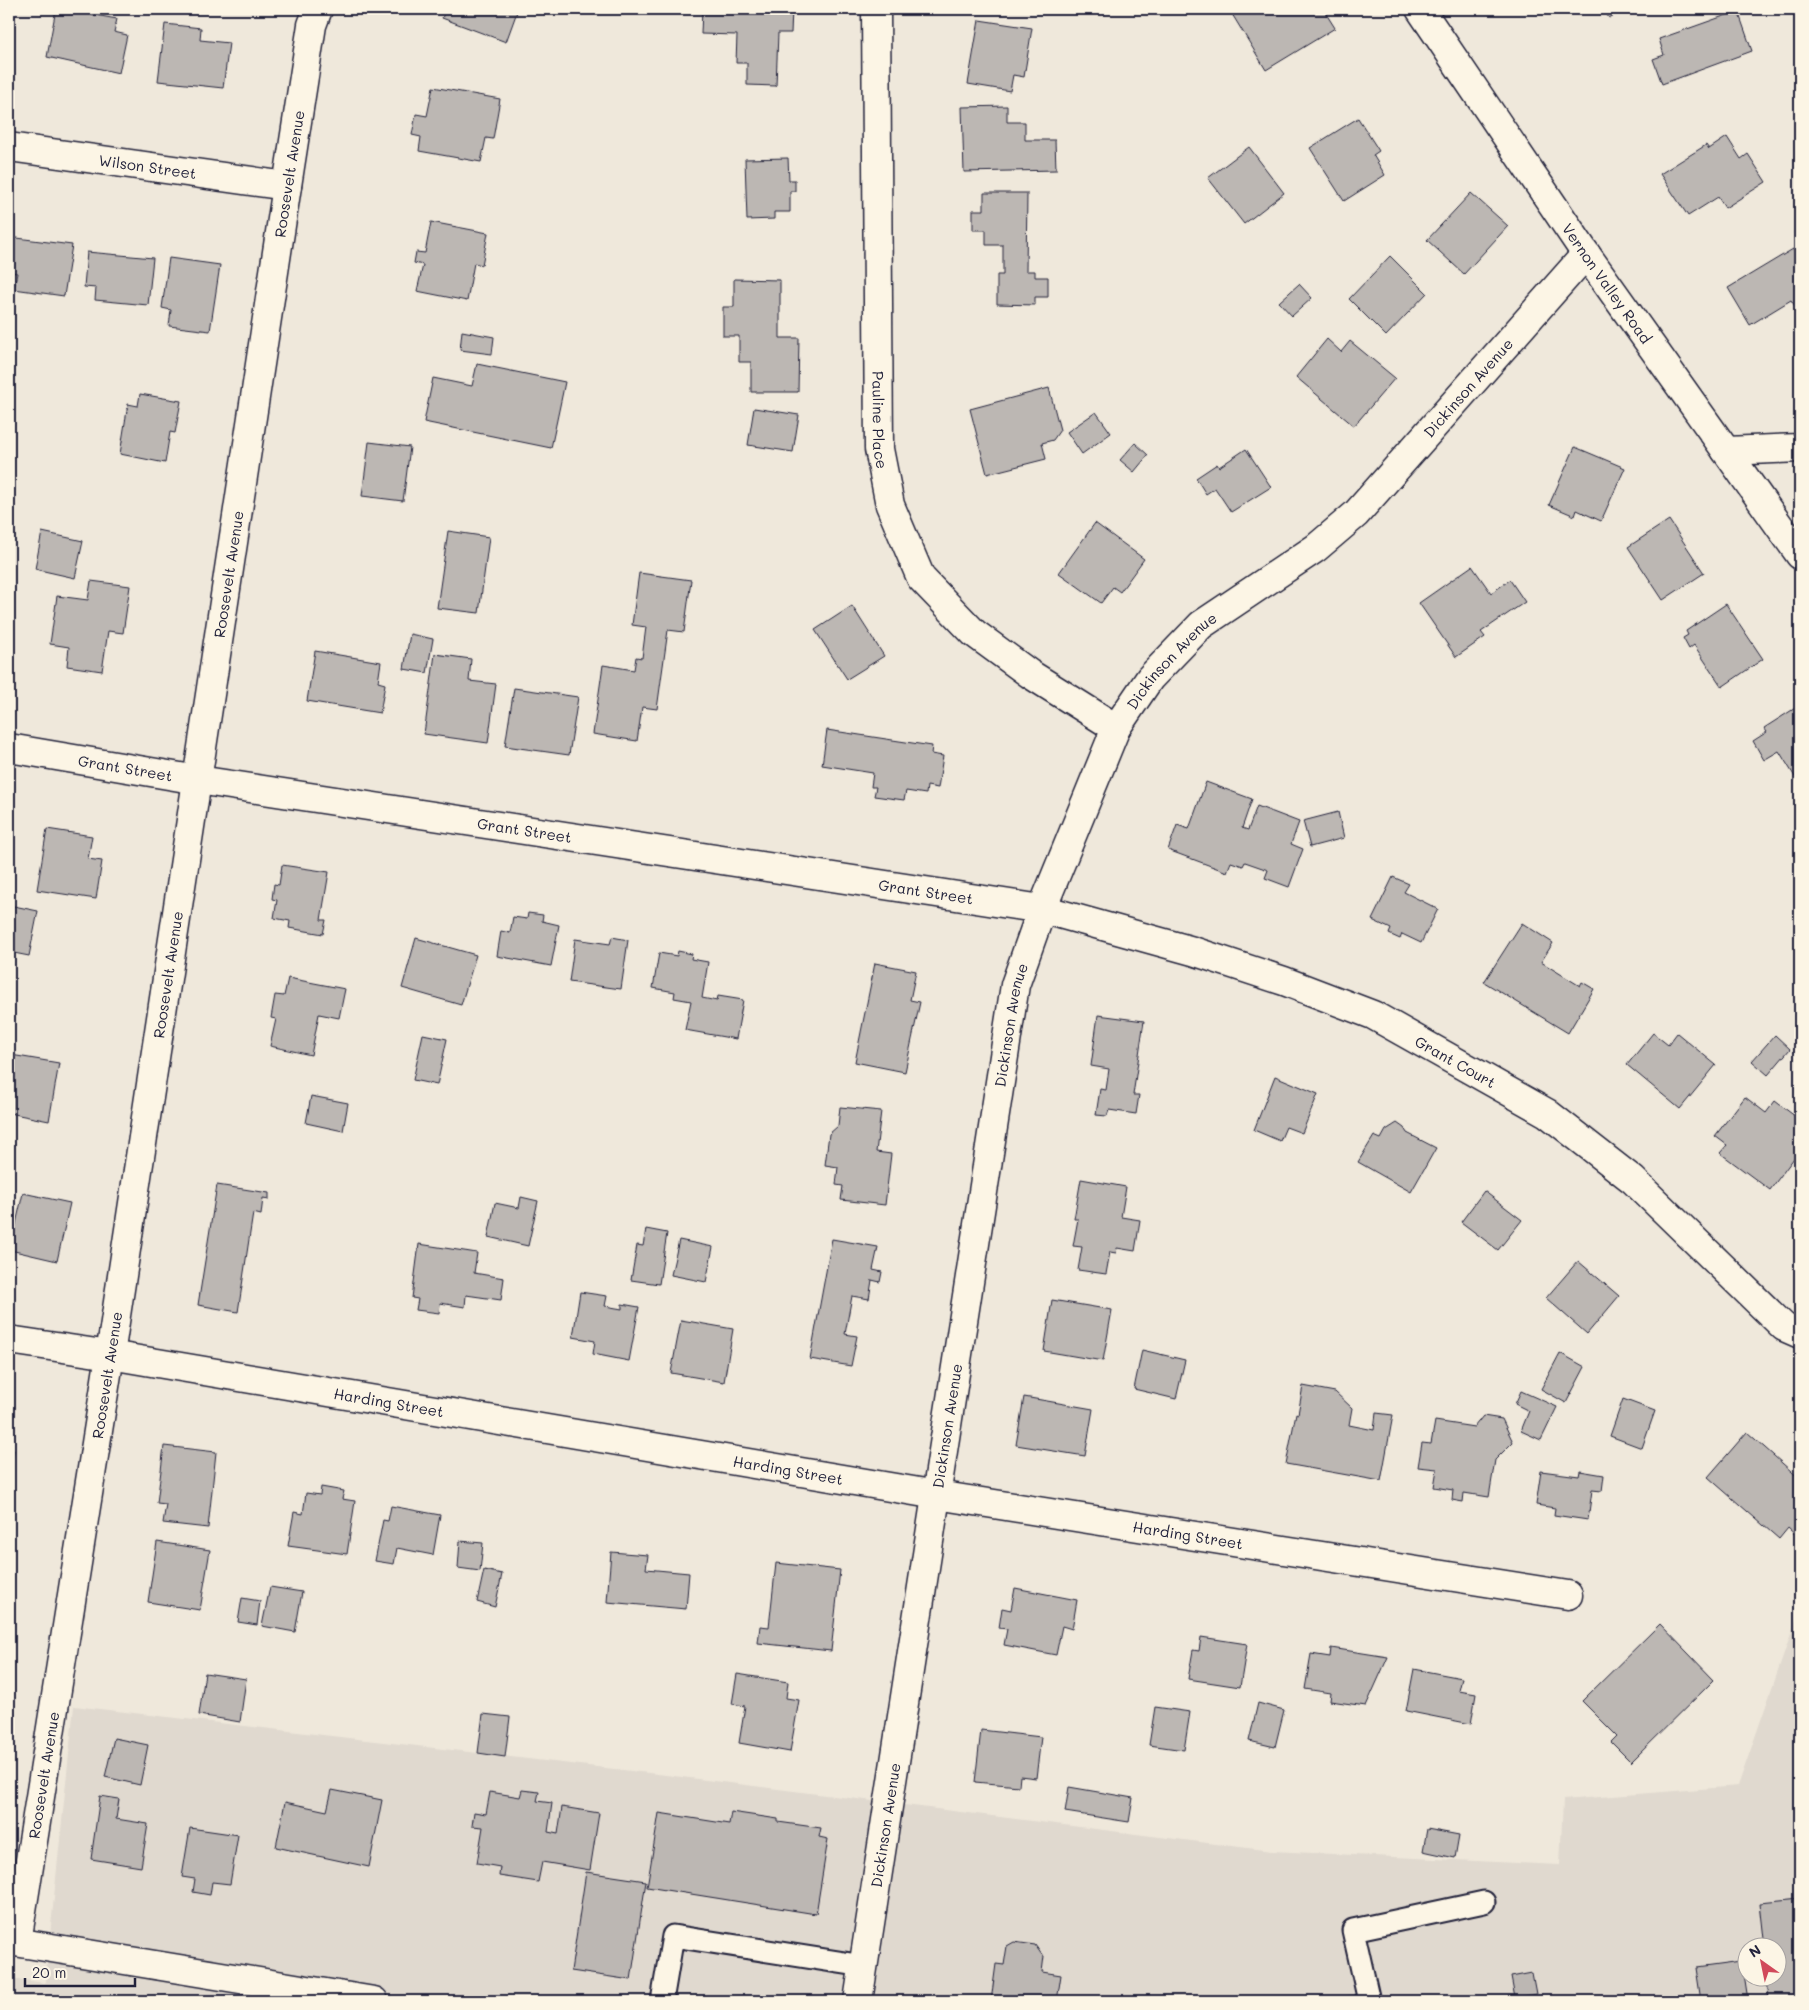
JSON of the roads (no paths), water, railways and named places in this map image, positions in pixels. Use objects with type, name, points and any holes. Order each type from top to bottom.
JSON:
[{"type":"street","name":"Roosevelt Avenue","points":[[13,1942],[110,1355],[287,186],[312,25],[318,9]]},
{"type":"street","name":"Pauline Place","points":[[876,9],[879,449],[890,506],[921,578],[974,633],[1030,674],[1116,728]]},
{"type":"street","name":"Vernon Valley Road","points":[[1420,9],[1586,254],[1800,555]]},
{"type":"street","name":"Wilson Street","points":[[9,147],[287,186]]},
{"type":"street","name":"Dickinson Avenue","points":[[858,2001],[1015,985],[1042,909],[1116,728],[1150,678],[1201,626],[1316,548],[1356,514],[1586,254]]},
{"type":"street","points":[[1726,451],[1800,448]]},
{"type":"street","name":"Grant Street","points":[[9,748],[198,780],[1042,909]]},
{"type":"street","name":"Grant Court","points":[[1042,909],[1193,951],[1284,981],[1382,1020],[1547,1113],[1633,1180],[1784,1327],[1800,1334]]},
{"type":"street","name":"Harding Street","points":[[9,1340],[110,1355],[937,1495],[1568,1596]]},
{"type":"street","points":[[13,1942],[374,2001]]},
{"type":"lane","points":[[1369,2001],[1353,1930],[1484,1902]]},
{"type":"lane","points":[[662,2001],[673,1936],[864,1966]]}]
